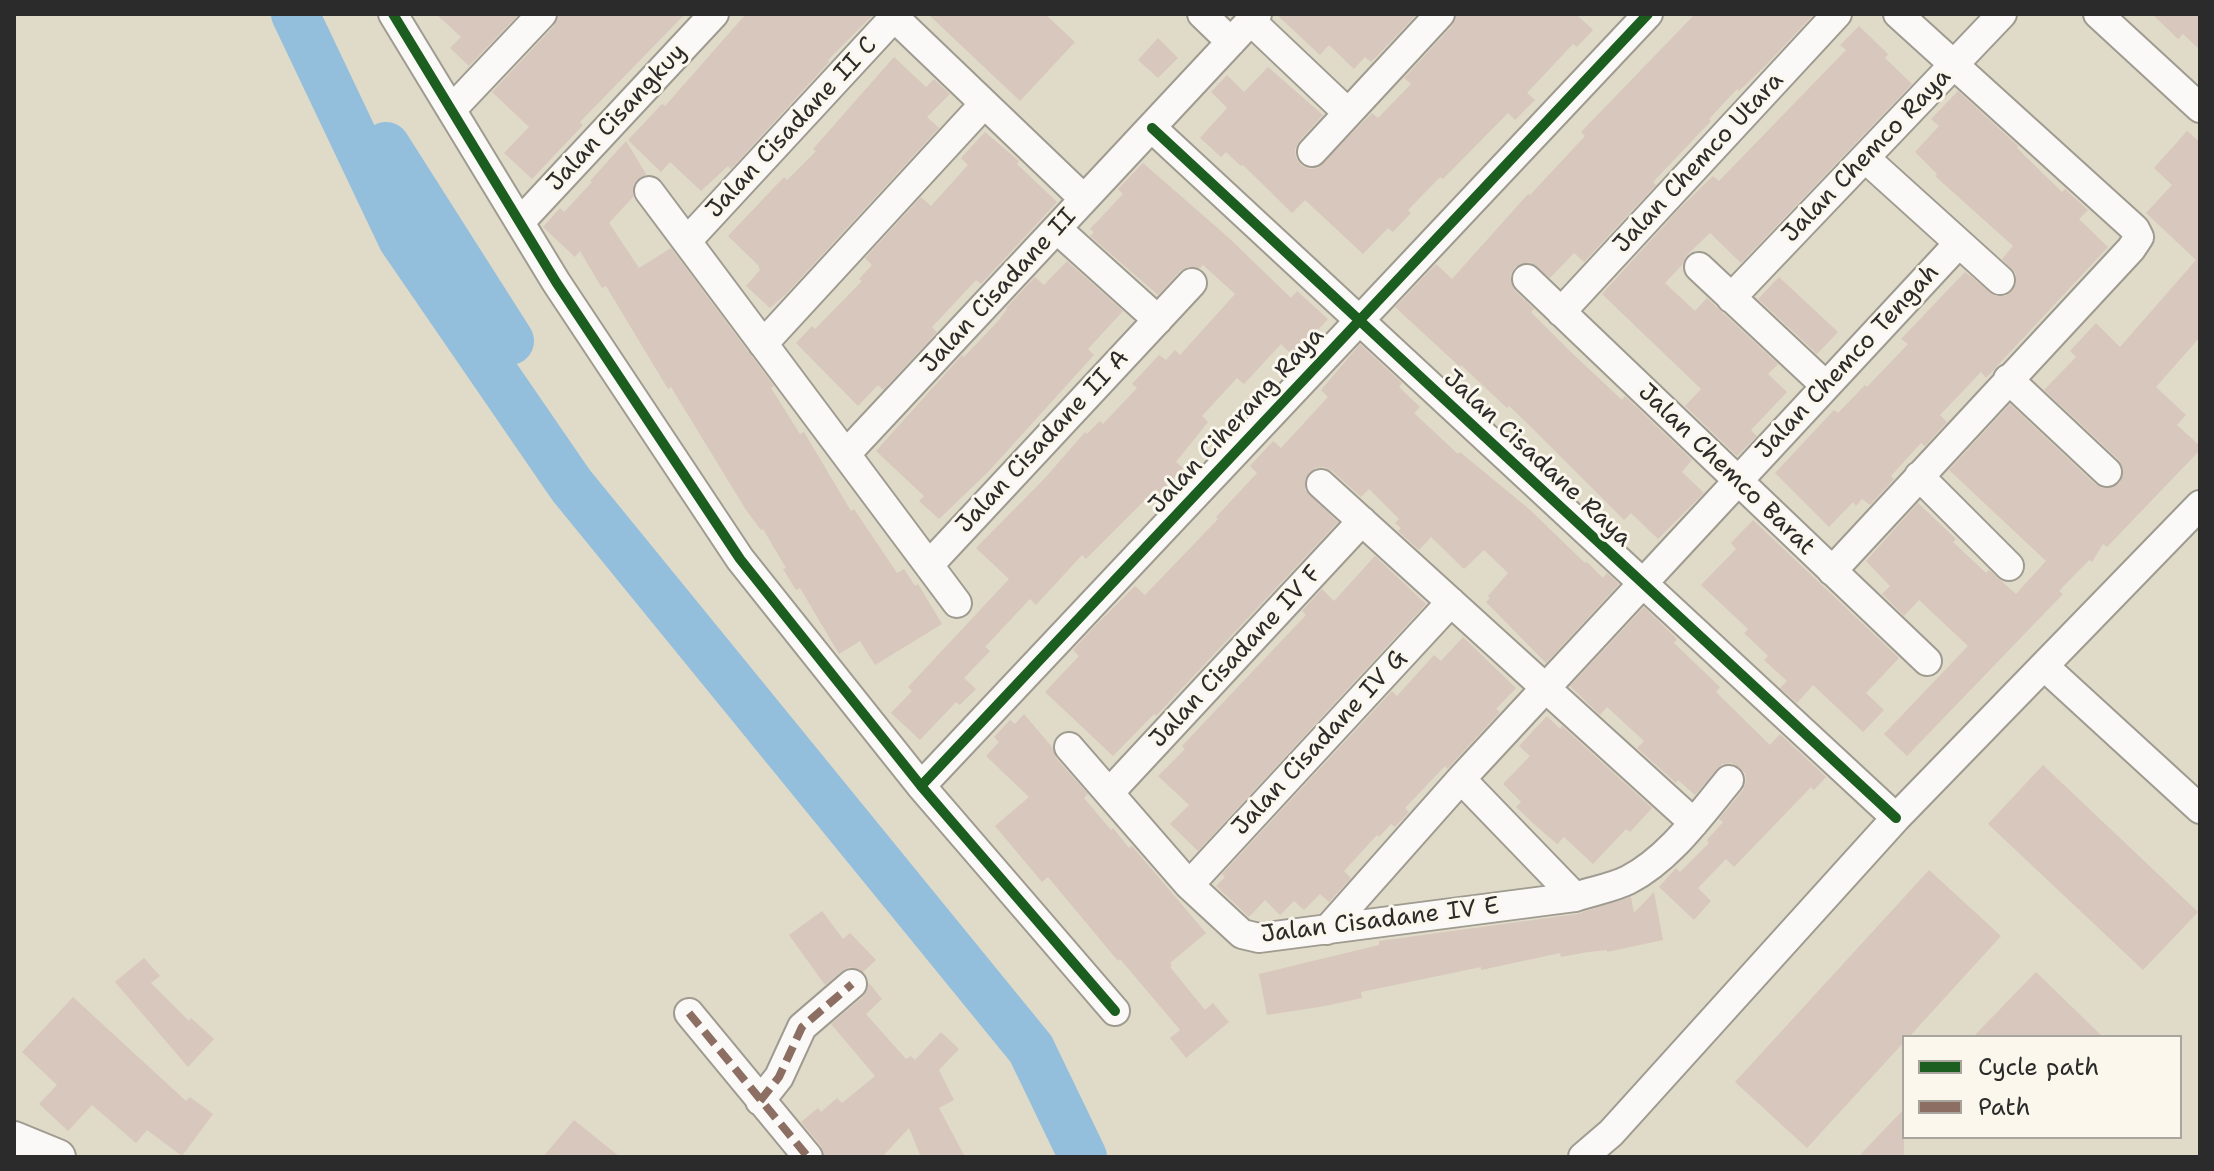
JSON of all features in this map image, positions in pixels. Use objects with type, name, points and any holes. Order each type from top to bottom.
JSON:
[{"type":"street","points":[[393,14],[556,282],[740,559],[921,786],[1115,1011]]},
{"type":"street","points":[[452,109],[542,14]]},
{"type":"street","name":"Jalan Cisangkuy","points":[[520,222],[714,14]]},
{"type":"street","points":[[1202,14],[1231,42]]},
{"type":"street","points":[[1312,152],[1440,14]]},
{"type":"street","name":"Jalan Ciherang Raya","points":[[921,786],[1648,14]]},
{"type":"street","name":"Jalan Chemco Utara","points":[[1561,312],[1837,14]]},
{"type":"street","points":[[1832,571],[2139,237],[2135,229],[1898,14]]},
{"type":"street","name":"Jalan Chemco Raya","points":[[1731,298],[2002,14]]},
{"type":"street","points":[[2098,14],[2200,108]]},
{"type":"street","points":[[896,16],[1084,199]]},
{"type":"street","name":"Jalan Cisadane II C","points":[[687,241],[896,16]]},
{"type":"street","points":[[1254,17],[1348,113]]},
{"type":"street","name":"Jalan Cisadane II","points":[[846,454],[1254,17]]},
{"type":"street","points":[[763,344],[984,104]]},
{"type":"street","name":"Jalan Cisadane Raya","points":[[1152,128],[1896,818]]},
{"type":"street","name":"Jalan Chemco Tengah","points":[[1865,158],[2000,280]]},
{"type":"street","points":[[649,191],[957,603]]},
{"type":"street","points":[[1057,229],[1158,320]]},
{"type":"street","name":"Jalan Chemco Tengah","points":[[1327,930],[1461,779],[1959,243]]},
{"type":"street","points":[[1699,267],[1826,386]]},
{"type":"street","name":"Jalan Chemco Barat","points":[[1527,279],[1927,661]]},
{"type":"street","name":"Jalan Cisadane II A","points":[[929,565],[1192,283]]},
{"type":"street","points":[[2008,379],[2107,472]]},
{"type":"street","points":[[1919,476],[2009,566]]},
{"type":"street","points":[[1321,484],[1694,823]]},
{"type":"street","points":[[1583,1157],[1611,1133],[1896,818],[2200,505]]},
{"type":"street","name":"Jalan Cisadane IV F","points":[[1109,793],[1362,521]]},
{"type":"street","name":"Jalan Cisadane IV G","points":[[1189,885],[1451,602]]},
{"type":"street","points":[[2045,667],[2200,809]]},
{"type":"street","name":"Jalan Cisadane IV E","points":[[1069,747],[1189,885],[1242,934],[1259,938],[1575,897],[1625,881],[1643,871],[1694,823],[1729,780]]},
{"type":"street","points":[[1461,779],[1575,897]]},
{"type":"street","points":[[760,1101],[779,1077],[802,1027],[852,984]]},
{"type":"street","points":[[689,1013],[808,1157]]},
{"type":"street","points":[[14,1139],[58,1157]]},
{"type":"building","points":[[436,14],[519,14],[469,66],[450,48],[461,37]]},
{"type":"building","points":[[559,14],[685,14],[580,122],[583,125],[532,179],[504,153],[529,127],[492,92],[554,26]]},
{"type":"building","points":[[746,14],[874,14],[828,60],[731,169],[728,166],[701,191],[670,162],[661,172],[628,140],[662,104],[665,106]]},
{"type":"building","points":[[928,14],[1045,14],[1075,42],[1020,101]]},
{"type":"building","points":[[1276,14],[1417,14],[1371,62],[1365,57],[1354,69],[1329,45],[1320,55]]},
{"type":"building","points":[[1457,14],[1576,14],[1593,30],[1577,47],[1573,44],[1527,93],[1535,100],[1515,120],[1508,113],[1408,210],[1411,213],[1393,232],[1388,228],[1363,254],[1305,200],[1292,213],[1243,165],[1226,152],[1221,157],[1200,138],[1227,108],[1211,92],[1227,75],[1244,92],[1268,67],[1323,115],[1295,149],[1301,165],[1309,169],[1318,168],[1372,113],[1378,118],[1411,84],[1404,78],[1452,26]]},
{"type":"building","points":[[1695,14],[1814,14],[1709,119],[1711,121],[1653,182],[1656,185],[1584,262],[1574,253],[1550,278],[1530,262],[1515,267],[1510,276],[1515,291],[1534,309],[1531,312],[1622,400],[1625,396],[1692,460],[1682,472],[1704,493],[1658,539],[1631,513],[1624,520],[1509,406],[1507,408],[1395,307],[1436,264],[1452,279],[1585,136],[1581,132]]},
{"type":"building","points":[[2152,14],[2200,14],[2200,50],[2183,34],[2178,39]]},
{"type":"building","points":[[1859,26],[1888,54],[1885,58],[1912,84],[1741,263],[1710,233],[1686,256],[1665,283],[1695,311],[1707,298],[1778,364],[1768,374],[1787,392],[1751,430],[1757,436],[1737,456],[1685,406],[1701,389],[1602,294],[1680,208],[1713,176],[1719,181],[1846,50],[1840,45]]},
{"type":"building","points":[[1158,38],[1178,58],[1158,78],[1138,60]]},
{"type":"building","points":[[894,57],[926,87],[934,79],[950,94],[927,117],[939,128],[770,308],[746,286],[760,270],[758,265],[728,236],[784,177],[787,180],[816,151],[813,149]]},
{"type":"building","points":[[1958,91],[2062,192],[2065,189],[2088,210],[2079,219],[2108,247],[1986,378],[1981,372],[1940,415],[1947,422],[1925,446],[1921,443],[1870,505],[1862,499],[1856,506],[1853,502],[1829,527],[1775,473],[1834,410],[1838,413],[1908,344],[1901,339],[1965,272],[1996,296],[2006,296],[2016,284],[2016,274],[2002,259],[2013,246],[1935,176],[1937,174],[1915,152],[1939,126],[1931,119]]},
{"type":"building","points":[[2187,131],[2200,142],[2200,337],[2156,387],[2186,415],[2177,425],[2200,446],[2200,450],[2107,547],[2103,544],[2092,562],[2089,560],[2059,591],[2063,594],[1907,756],[1884,734],[1968,646],[1919,600],[1904,616],[1882,594],[1890,586],[1866,561],[1918,503],[1986,573],[1989,570],[2016,594],[2046,561],[1949,470],[2010,404],[2095,484],[2111,488],[2120,483],[2123,468],[2119,460],[2044,390],[2076,357],[2070,351],[2096,323],[2120,347],[2196,260],[2146,213],[2172,185],[2154,168]]},
{"type":"building","points":[[985,132],[1019,161],[1017,164],[1057,202],[981,284],[976,280],[932,327],[937,332],[883,390],[878,385],[858,406],[796,343],[812,326],[815,329],[862,281],[859,279],[872,265],[865,258],[921,197],[931,206],[968,165],[961,158]]},
{"type":"building","points":[[626,141],[646,174],[634,184],[633,197],[609,223],[639,268],[671,248],[774,386],[771,388],[800,434],[804,432],[851,511],[854,509],[897,573],[904,569],[915,586],[918,584],[942,624],[875,665],[860,641],[839,654],[800,588],[796,590],[783,569],[786,568],[763,529],[746,510],[671,387],[668,389],[606,286],[602,288],[580,251],[575,257],[543,227],[560,208],[564,212]]},
{"type":"building","points":[[1143,163],[1229,238],[1291,298],[1297,291],[1328,319],[1293,356],[1281,344],[1244,384],[1237,378],[1202,416],[1208,422],[1176,462],[1183,468],[1160,493],[1156,489],[1086,559],[1082,555],[1036,605],[1030,599],[985,647],[990,651],[964,678],[976,689],[960,705],[956,702],[920,740],[891,713],[912,691],[908,687],[1009,579],[976,548],[1085,432],[1087,434],[1100,421],[1103,424],[1137,388],[1132,384],[1159,355],[1166,360],[1175,350],[1180,355],[1235,294],[1203,265],[1180,271],[1158,295],[1090,236],[1094,232],[1090,229],[1123,194],[1118,189]]},
{"type":"building","points":[[1067,261],[1123,311],[1088,349],[1094,355],[989,471],[939,519],[919,501],[924,496],[876,451],[962,355],[964,357],[999,320],[1035,277],[1044,285]]},
{"type":"building","points":[[1779,277],[1838,332],[1817,354],[1758,299]]},
{"type":"building","points":[[1360,344],[1402,383],[1399,387],[1420,407],[1414,413],[1458,454],[1460,452],[1529,509],[1603,578],[1607,573],[1619,584],[1546,663],[1486,602],[1508,573],[1484,550],[1464,569],[1431,537],[1419,550],[1398,531],[1401,528],[1395,523],[1399,519],[1369,489],[1361,497],[1332,471],[1324,467],[1315,468],[1305,480],[1305,490],[1338,522],[1156,716],[1154,714],[1113,756],[1045,692],[1079,656],[1073,650],[1135,586],[1145,595],[1218,519],[1216,517],[1257,473],[1250,466],[1273,441],[1281,448],[1328,397],[1321,390]]},
{"type":"building","points":[[1753,520],[1899,658],[1866,693],[1884,710],[1863,732],[1813,685],[1797,703],[1780,688],[1787,681],[1764,660],[1768,656],[1744,633],[1748,629],[1701,585],[1736,549],[1731,543]]},
{"type":"building","points":[[1375,556],[1426,604],[1198,851],[1170,824],[1189,805],[1158,776],[1185,749],[1182,746],[1306,615],[1302,611],[1322,589],[1334,601]]},
{"type":"building","points":[[1644,607],[1677,639],[1674,643],[1720,687],[1716,692],[1770,745],[1780,734],[1826,777],[1814,790],[1811,787],[1734,867],[1726,859],[1698,888],[1711,901],[1694,920],[1659,887],[1676,868],[1680,872],[1709,843],[1707,840],[1723,822],[1719,819],[1743,790],[1745,773],[1732,763],[1722,764],[1695,795],[1678,780],[1676,783],[1637,748],[1644,741],[1607,707],[1600,715],[1570,686]]},
{"type":"building","points":[[1463,637],[1516,688],[1496,709],[1500,712],[1447,769],[1445,766],[1405,808],[1409,812],[1395,827],[1391,824],[1379,837],[1377,835],[1344,871],[1351,878],[1329,902],[1320,894],[1304,910],[1294,901],[1280,915],[1265,900],[1249,917],[1216,886],[1225,877],[1222,874],[1392,691],[1397,696],[1434,655],[1441,661]]},
{"type":"building","points":[[1024,714],[1052,747],[1056,758],[1088,794],[1084,798],[1129,848],[1132,846],[1206,933],[1170,963],[1170,967],[1205,1010],[1213,1003],[1229,1022],[1186,1058],[1170,1038],[1180,1030],[1048,877],[1042,882],[995,826],[1029,797],[986,756],[999,742],[994,737],[1010,720],[1015,724]]},
{"type":"building","points":[[1547,716],[1652,808],[1630,832],[1626,829],[1593,864],[1564,837],[1557,844],[1535,825],[1516,807],[1521,802],[1503,784],[1530,756],[1519,746]]},
{"type":"building","points":[[2043,765],[2198,912],[2143,970],[1988,824]]},
{"type":"building","points":[[1929,870],[2001,936],[1911,1035],[1902,1035],[1902,1044],[1807,1148],[1735,1082]]},
{"type":"building","points":[[1654,892],[1663,940],[1607,952],[1561,957],[1560,953],[1481,970],[1481,967],[1361,992],[1362,998],[1267,1015],[1259,974],[1379,945],[1379,941],[1577,914],[1631,897],[1634,913]]},
{"type":"building","points":[[822,911],[843,939],[850,933],[876,960],[863,972],[850,967],[825,985],[789,935]]},
{"type":"building","points":[[144,958],[160,976],[151,983],[189,1021],[191,1018],[214,1039],[188,1067],[115,982]]},
{"type":"building","points":[[2036,972],[2101,1035],[1975,1035]]},
{"type":"building","points":[[869,983],[882,999],[866,1014],[906,1059],[911,1056],[915,1060],[941,1032],[959,1049],[939,1070],[954,1100],[939,1108],[965,1157],[921,1157],[909,1128],[882,1157],[825,1157],[821,1146],[801,1122],[818,1108],[821,1112],[837,1098],[842,1103],[875,1076],[831,1024],[863,997]]},
{"type":"building","points":[[73,997],[186,1101],[190,1097],[213,1114],[182,1156],[147,1130],[136,1143],[92,1105],[68,1131],[39,1104],[57,1085],[22,1052]]},
{"type":"building","points":[[1902,1111],[1904,1157],[1858,1157]]},
{"type":"building","points":[[574,1120],[620,1157],[543,1157]]},
{"type":"waterway","points":[[295,14],[402,239],[571,485],[1031,1049],[1083,1157]]},
{"type":"waterway","points":[[386,146],[510,341]]},
{"type":"marked path","points":[[760,1101],[779,1077],[802,1027],[852,984]]},
{"type":"marked path","points":[[689,1013],[808,1157]]},
{"type":"cycle path","points":[[393,14],[556,282],[740,559],[921,786],[1115,1011]]},
{"type":"cycle path","points":[[921,786],[1648,14]]},
{"type":"cycle path","points":[[1152,128],[1896,818]]}]
